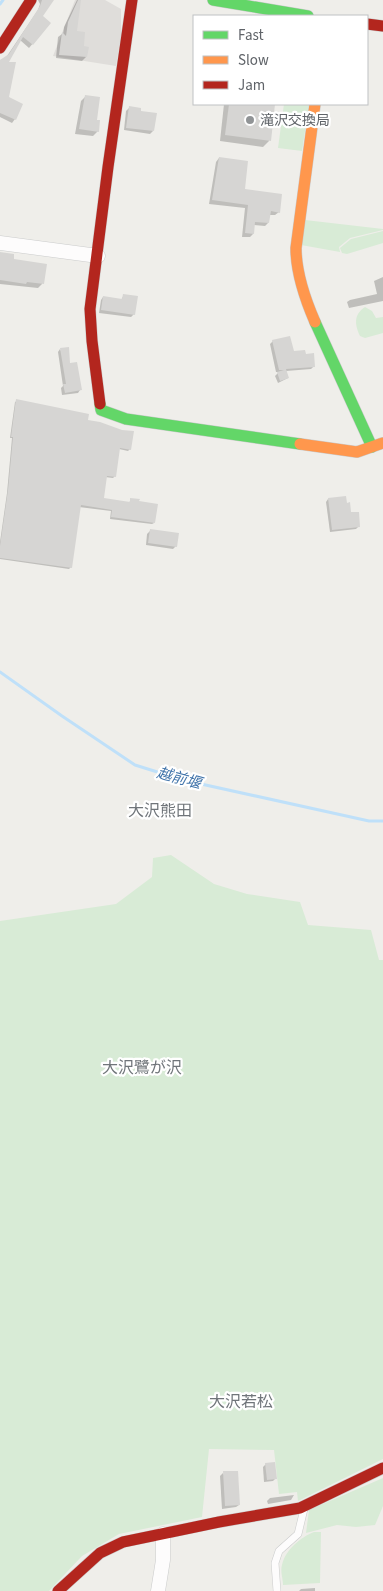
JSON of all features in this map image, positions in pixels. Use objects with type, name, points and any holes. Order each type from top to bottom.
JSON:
[{"type":"street","points":[[0,48],[31,0]]},
{"type":"street","points":[[132,0],[90,309],[101,410],[126,419],[357,452],[383,443]]},
{"type":"street","points":[[213,0],[302,15]]},
{"type":"street","points":[[368,24],[383,26]]},
{"type":"street","points":[[315,105],[296,248],[296,265],[309,308],[372,448]]},
{"type":"street","points":[[0,243],[98,256]]},
{"type":"street","points":[[58,1591],[100,1553],[123,1542],[300,1508],[383,1468]]},
{"type":"street","points":[[158,1591],[163,1560],[163,1534]]},
{"type":"lane","points":[[277,1591],[275,1564],[279,1551],[298,1534],[304,1506]]},
{"type":"shaded area","points":[[75,0],[105,0],[121,9],[121,35],[116,66],[53,56]]},
{"type":"green space","points":[[284,105],[309,105],[302,151],[278,148]]},
{"type":"green space","points":[[305,220],[383,230],[350,238],[339,247],[340,252],[301,245]]},
{"type":"green space","points":[[383,231],[383,243],[347,254],[342,253],[340,248],[351,239]]},
{"type":"green space","points":[[365,307],[372,311],[376,318],[383,317],[383,333],[365,338],[360,336],[356,320],[358,313]]},
{"type":"green space","points":[[171,855],[214,884],[247,894],[300,902],[308,925],[371,930],[379,960],[383,960],[383,1459],[298,1501],[297,1492],[279,1494],[274,1450],[209,1449],[202,1517],[119,1534],[82,1556],[49,1591],[0,1591],[0,921],[116,904],[152,877],[153,858]]},
{"type":"green space","points":[[383,1478],[383,1506],[375,1525],[356,1527],[337,1525],[306,1533],[309,1510]]},
{"type":"green space","points":[[314,1532],[321,1532],[320,1583],[283,1585],[281,1567],[286,1554],[304,1537]]},
{"type":"building","points":[[42,0],[54,0],[43,16],[51,23],[33,45],[23,37],[9,62],[16,62],[9,97],[23,104],[16,120],[0,113],[0,60],[9,54]]},
{"type":"building","points":[[78,0],[81,0],[77,31],[85,32],[84,46],[89,47],[87,57],[59,55],[62,32],[66,36],[68,22]]},
{"type":"building","points":[[85,95],[100,97],[97,120],[100,120],[99,132],[79,129]]},
{"type":"building","name":"滝沢交換局","points":[[229,105],[275,105],[271,141],[225,135]]},
{"type":"building","points":[[129,106],[141,108],[141,111],[157,113],[154,131],[126,128]]},
{"type":"building","points":[[219,157],[248,161],[245,189],[282,194],[280,213],[271,211],[269,223],[255,222],[254,234],[245,233],[248,205],[212,200]]},
{"type":"building","points":[[0,252],[14,254],[14,259],[47,264],[44,284],[27,282],[26,284],[0,280]]},
{"type":"building","points":[[123,294],[138,296],[135,315],[101,310],[103,296],[122,299]]},
{"type":"building","points":[[290,336],[294,351],[305,350],[306,354],[314,353],[315,367],[286,369],[289,378],[280,381],[277,372],[284,370],[279,370],[272,340]]},
{"type":"building","points":[[69,347],[70,363],[77,362],[82,390],[65,393],[63,384],[66,384],[60,348]]},
{"type":"building","points":[[16,399],[89,414],[88,420],[122,430],[134,431],[131,450],[120,448],[116,477],[107,476],[104,498],[130,502],[130,498],[140,499],[139,501],[158,504],[155,523],[111,517],[112,510],[81,505],[72,568],[0,558]]},
{"type":"building","points":[[346,496],[347,503],[350,502],[351,512],[359,512],[360,527],[332,530],[328,498]]},
{"type":"building","points":[[150,529],[179,533],[177,547],[148,543]]},
{"type":"building","points":[[275,1462],[277,1479],[267,1480],[265,1463]]},
{"type":"building","points":[[223,1471],[238,1471],[240,1505],[225,1506]]},
{"type":"waterway","name":"越前堰","points":[[0,4],[3,0]]},
{"type":"waterway","name":"越前堰","points":[[0,672],[135,765],[183,780],[369,821],[383,821]]},
{"type":"traffic: fast","points":[[213,0],[302,15]]},
{"type":"traffic: fast","points":[[315,322],[372,447]]},
{"type":"traffic: fast","points":[[100,404],[101,410],[126,419],[300,444]]},
{"type":"traffic: slow","points":[[315,105],[296,248],[302,286],[315,322]]},
{"type":"traffic: slow","points":[[300,444],[357,452],[383,443]]},
{"type":"traffic: jam","points":[[0,48],[31,0]]},
{"type":"traffic: jam","points":[[100,404],[90,309],[132,0]]},
{"type":"traffic: jam","points":[[368,24],[383,26]]},
{"type":"traffic: jam","points":[[58,1591],[100,1553],[123,1542],[219,1522],[300,1508],[383,1468]]},
{"type":"place","name":"滝沢交換局","points":[[250,120]]},
{"type":"district","name":"大沢熊田","points":[[160,810]]},
{"type":"district","name":"大沢鷺が沢","points":[[142,1067]]},
{"type":"district","name":"大沢若松","points":[[241,1401]]}]
